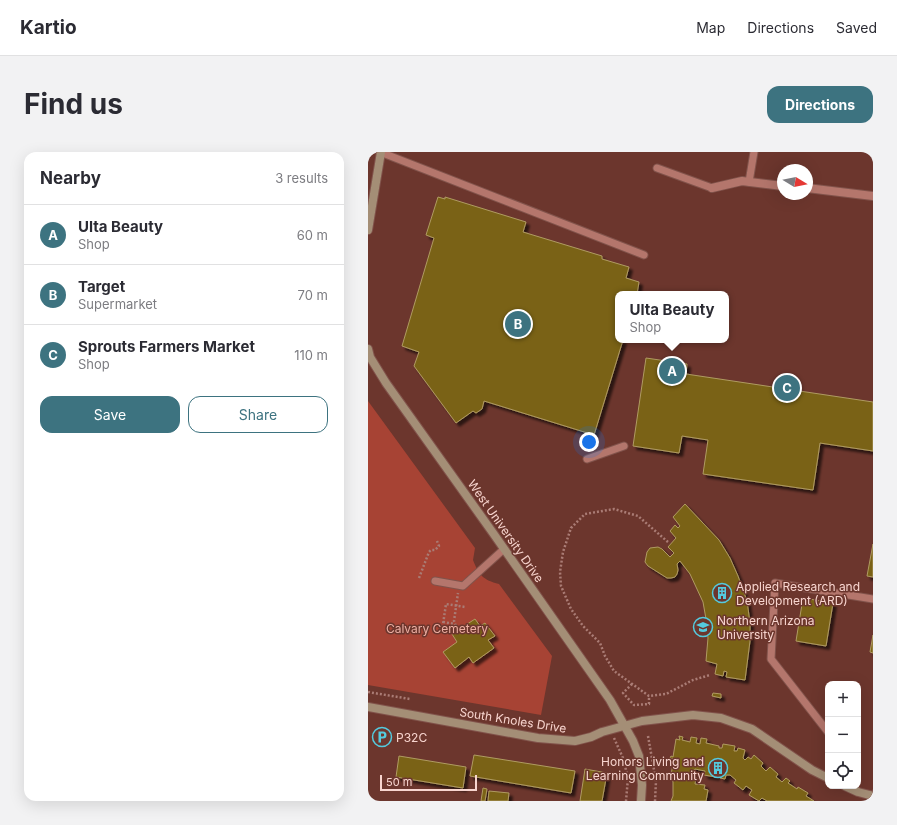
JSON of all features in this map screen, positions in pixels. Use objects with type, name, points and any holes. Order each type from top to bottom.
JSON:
[{"type":"street","points":[[368,230],[380,152]]},
{"type":"street","points":[[712,188],[742,182],[777,185]]},
{"type":"street","points":[[813,189],[873,196]]},
{"type":"street","name":"West University Drive","points":[[368,349],[370,357],[386,383],[610,700],[633,741],[639,756],[642,785],[641,801]]},
{"type":"street","name":"South Knoles Drive","points":[[368,707],[538,738],[575,741],[642,721],[693,715],[721,718],[752,729],[812,770],[825,776]]},
{"type":"street","points":[[852,789],[873,796]]},
{"type":"lane","points":[[380,152],[644,255]]},
{"type":"lane","points":[[749,182],[754,152]]},
{"type":"lane","points":[[656,168],[712,188]]},
{"type":"lane","points":[[587,459],[624,446]]},
{"type":"lane","points":[[435,581],[463,586],[504,548]]},
{"type":"lane","points":[[825,728],[771,659],[775,583],[873,599]]},
{"type":"path","points":[[668,542],[638,516],[614,509],[585,514],[571,528],[563,552],[560,572],[561,586],[570,609],[583,626],[600,643],[605,656],[614,671],[649,696],[666,694],[693,680],[710,676]]},
{"type":"path","points":[[419,578],[429,552],[431,550],[435,550],[439,546],[437,541]]},
{"type":"path","points":[[454,624],[459,585]]},
{"type":"path","points":[[442,631],[446,604],[465,607]]},
{"type":"path","points":[[443,622],[454,624],[458,629]]},
{"type":"path","points":[[632,684],[623,693],[634,705],[650,704],[649,696]]},
{"type":"path","points":[[368,692],[410,699]]},
{"type":"path","points":[[648,736],[656,781],[655,801]]},
{"type":"path","points":[[619,746],[628,778],[626,801]]},
{"type":"green space","name":"Calvary Cemetery","points":[[368,401],[475,548],[473,560],[477,570],[485,579],[499,584],[552,656],[541,715],[368,685]]},
{"type":"building","points":[[438,197],[445,199],[445,197],[526,222],[523,232],[602,256],[602,259],[629,267],[626,278],[639,282],[638,291],[615,291],[615,343],[622,343],[594,435],[484,401],[482,409],[476,413],[473,411],[456,423],[414,366],[419,352],[402,346],[434,238],[426,235]]},
{"type":"building","points":[[646,358],[687,364],[686,374],[873,402],[873,451],[820,443],[813,490],[703,474],[708,440],[682,436],[679,453],[633,446]]},
{"type":"building","name":"Applied Research and Development (ARD)","points":[[685,504],[719,540],[730,558],[747,601],[750,623],[750,641],[745,680],[726,677],[727,672],[724,671],[723,676],[715,674],[717,664],[706,661],[708,638],[703,602],[690,574],[680,561],[677,564],[677,574],[675,577],[671,578],[667,578],[648,566],[645,562],[647,552],[650,548],[658,547],[670,557],[674,553],[668,547],[676,538],[670,531],[675,525],[678,528],[680,526],[673,517]]},
{"type":"building","points":[[873,544],[873,577],[867,576]]},
{"type":"building","points":[[803,598],[833,603],[826,646],[796,641]]},
{"type":"building","points":[[475,619],[480,626],[485,623],[495,636],[488,640],[494,648],[473,663],[469,657],[455,668],[443,652],[457,642],[452,634]]},
{"type":"building","points":[[873,635],[873,653],[870,652]]},
{"type":"building","points":[[713,693],[721,694],[721,698],[712,696]]},
{"type":"building","name":"Honors Living and Learning Community","points":[[679,736],[683,737],[682,740],[690,742],[691,737],[697,738],[696,743],[700,744],[701,738],[707,739],[706,743],[719,746],[719,748],[722,748],[723,744],[735,746],[734,751],[737,751],[738,748],[745,750],[743,758],[745,760],[748,757],[751,759],[754,755],[763,763],[761,766],[766,771],[770,767],[778,774],[776,777],[782,782],[786,778],[790,781],[788,783],[797,789],[798,787],[808,793],[806,796],[814,801],[767,801],[762,798],[759,801],[749,795],[752,790],[746,786],[743,790],[734,783],[736,780],[730,775],[726,775],[725,779],[720,778],[721,774],[717,773],[716,777],[704,775],[705,771],[695,769],[693,776],[696,777],[695,784],[705,785],[704,789],[708,790],[706,801],[671,801],[673,796],[673,781],[670,780],[674,759],[670,758],[671,756],[673,757],[676,739],[680,740]]},
{"type":"building","points":[[474,755],[575,771],[571,793],[470,776]]},
{"type":"building","points":[[399,756],[466,767],[463,788],[396,777]]},
{"type":"building","points":[[585,769],[607,773],[602,801],[580,801]]},
{"type":"building","points":[[483,788],[487,789],[485,801],[481,801]]},
{"type":"building","points":[[489,791],[509,793],[508,801],[488,801]]},
{"type":"place","name":"Target","points":[[518,324]]},
{"type":"place","name":"Ulta Beauty","points":[[672,371]]},
{"type":"place","name":"Sprouts Farmers Market","points":[[787,388]]},
{"type":"place","name":"Applied Research and Development (ARD)","points":[[722,593]]},
{"type":"place","name":"Northern Arizona University","points":[[703,627]]},
{"type":"place","name":"P32C","points":[[382,737]]},
{"type":"place","name":"Honors Living and Learning Community","points":[[718,768]]}]
